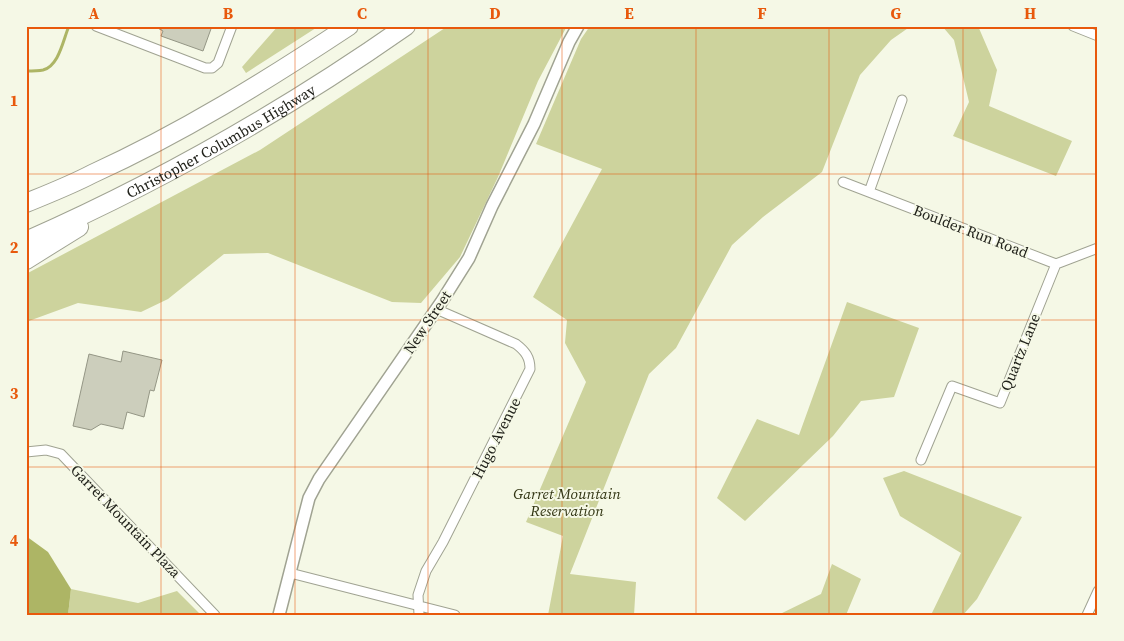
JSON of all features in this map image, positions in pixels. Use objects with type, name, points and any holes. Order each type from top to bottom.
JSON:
[{"type":"highway","name":"Christopher Columbus Highway","points":[[26,203],[92,174],[182,128],[278,72],[349,26]]},
{"type":"highway","name":"Christopher Columbus Highway","points":[[26,240],[112,201],[176,168],[301,96],[406,26]]},
{"type":"highway","points":[[26,260],[176,168]]},
{"type":"street","points":[[96,26],[205,68],[216,66],[232,26]]},
{"type":"street","name":"New Street","points":[[279,615],[309,498],[319,479],[436,310],[469,258],[492,206],[534,124],[569,42],[578,26]]},
{"type":"street","points":[[1073,26],[1098,36]]},
{"type":"street","points":[[869,192],[902,100]]},
{"type":"street","name":"Boulder Run Road","points":[[843,182],[1056,264]]},
{"type":"street","points":[[1056,264],[1098,248]]},
{"type":"street","name":"Quartz Lane","points":[[921,460],[952,386],[1000,403],[1056,264]]},
{"type":"street","name":"Hugo Avenue","points":[[419,610],[418,595],[426,571],[443,542],[530,369],[528,355],[516,344],[436,310]]},
{"type":"street","name":"Garret Mountain Plaza","points":[[26,452],[46,450],[61,454],[215,615]]},
{"type":"street","points":[[290,573],[419,610],[455,615]]},
{"type":"street","points":[[1087,615],[1098,590]]},
{"type":"green space","points":[[278,26],[319,26],[246,73],[242,67]]},
{"type":"green space","points":[[448,26],[567,26],[538,81],[498,177],[460,257],[421,303],[392,302],[268,253],[224,254],[168,299],[141,312],[78,303],[26,322],[26,274],[260,150]]},
{"type":"green space","name":"Garret Mountain Reservation","points":[[590,26],[911,26],[891,40],[860,75],[822,172],[763,217],[732,245],[676,348],[649,374],[570,574],[636,582],[634,615],[548,615],[563,536],[526,522],[586,382],[565,343],[567,320],[533,297],[602,169],[536,144],[581,39]]},
{"type":"green space","points":[[942,26],[978,26],[997,70],[989,106],[1072,141],[1056,176],[953,136],[969,102],[954,40]]},
{"type":"green space","points":[[847,302],[919,328],[894,397],[861,401],[833,436],[745,521],[717,498],[757,419],[799,435]]},
{"type":"green space","points":[[904,471],[1022,517],[977,599],[963,615],[931,615],[961,553],[900,516],[883,478]]},
{"type":"green space","points":[[832,564],[861,579],[846,615],[778,615],[821,594]]},
{"type":"green space","points":[[71,589],[138,603],[177,591],[201,615],[68,615]]},
{"type":"shaded area","points":[[26,536],[48,552],[71,589],[68,615],[26,615]]},
{"type":"building","points":[[154,26],[212,26],[203,51],[161,36],[163,31]]},
{"type":"building","points":[[123,351],[162,360],[154,391],[150,390],[144,417],[127,412],[123,429],[101,424],[91,430],[73,426],[89,354],[121,362]]},
{"type":"waterway","points":[[26,71],[43,70],[53,63],[60,52],[69,26]]}]
